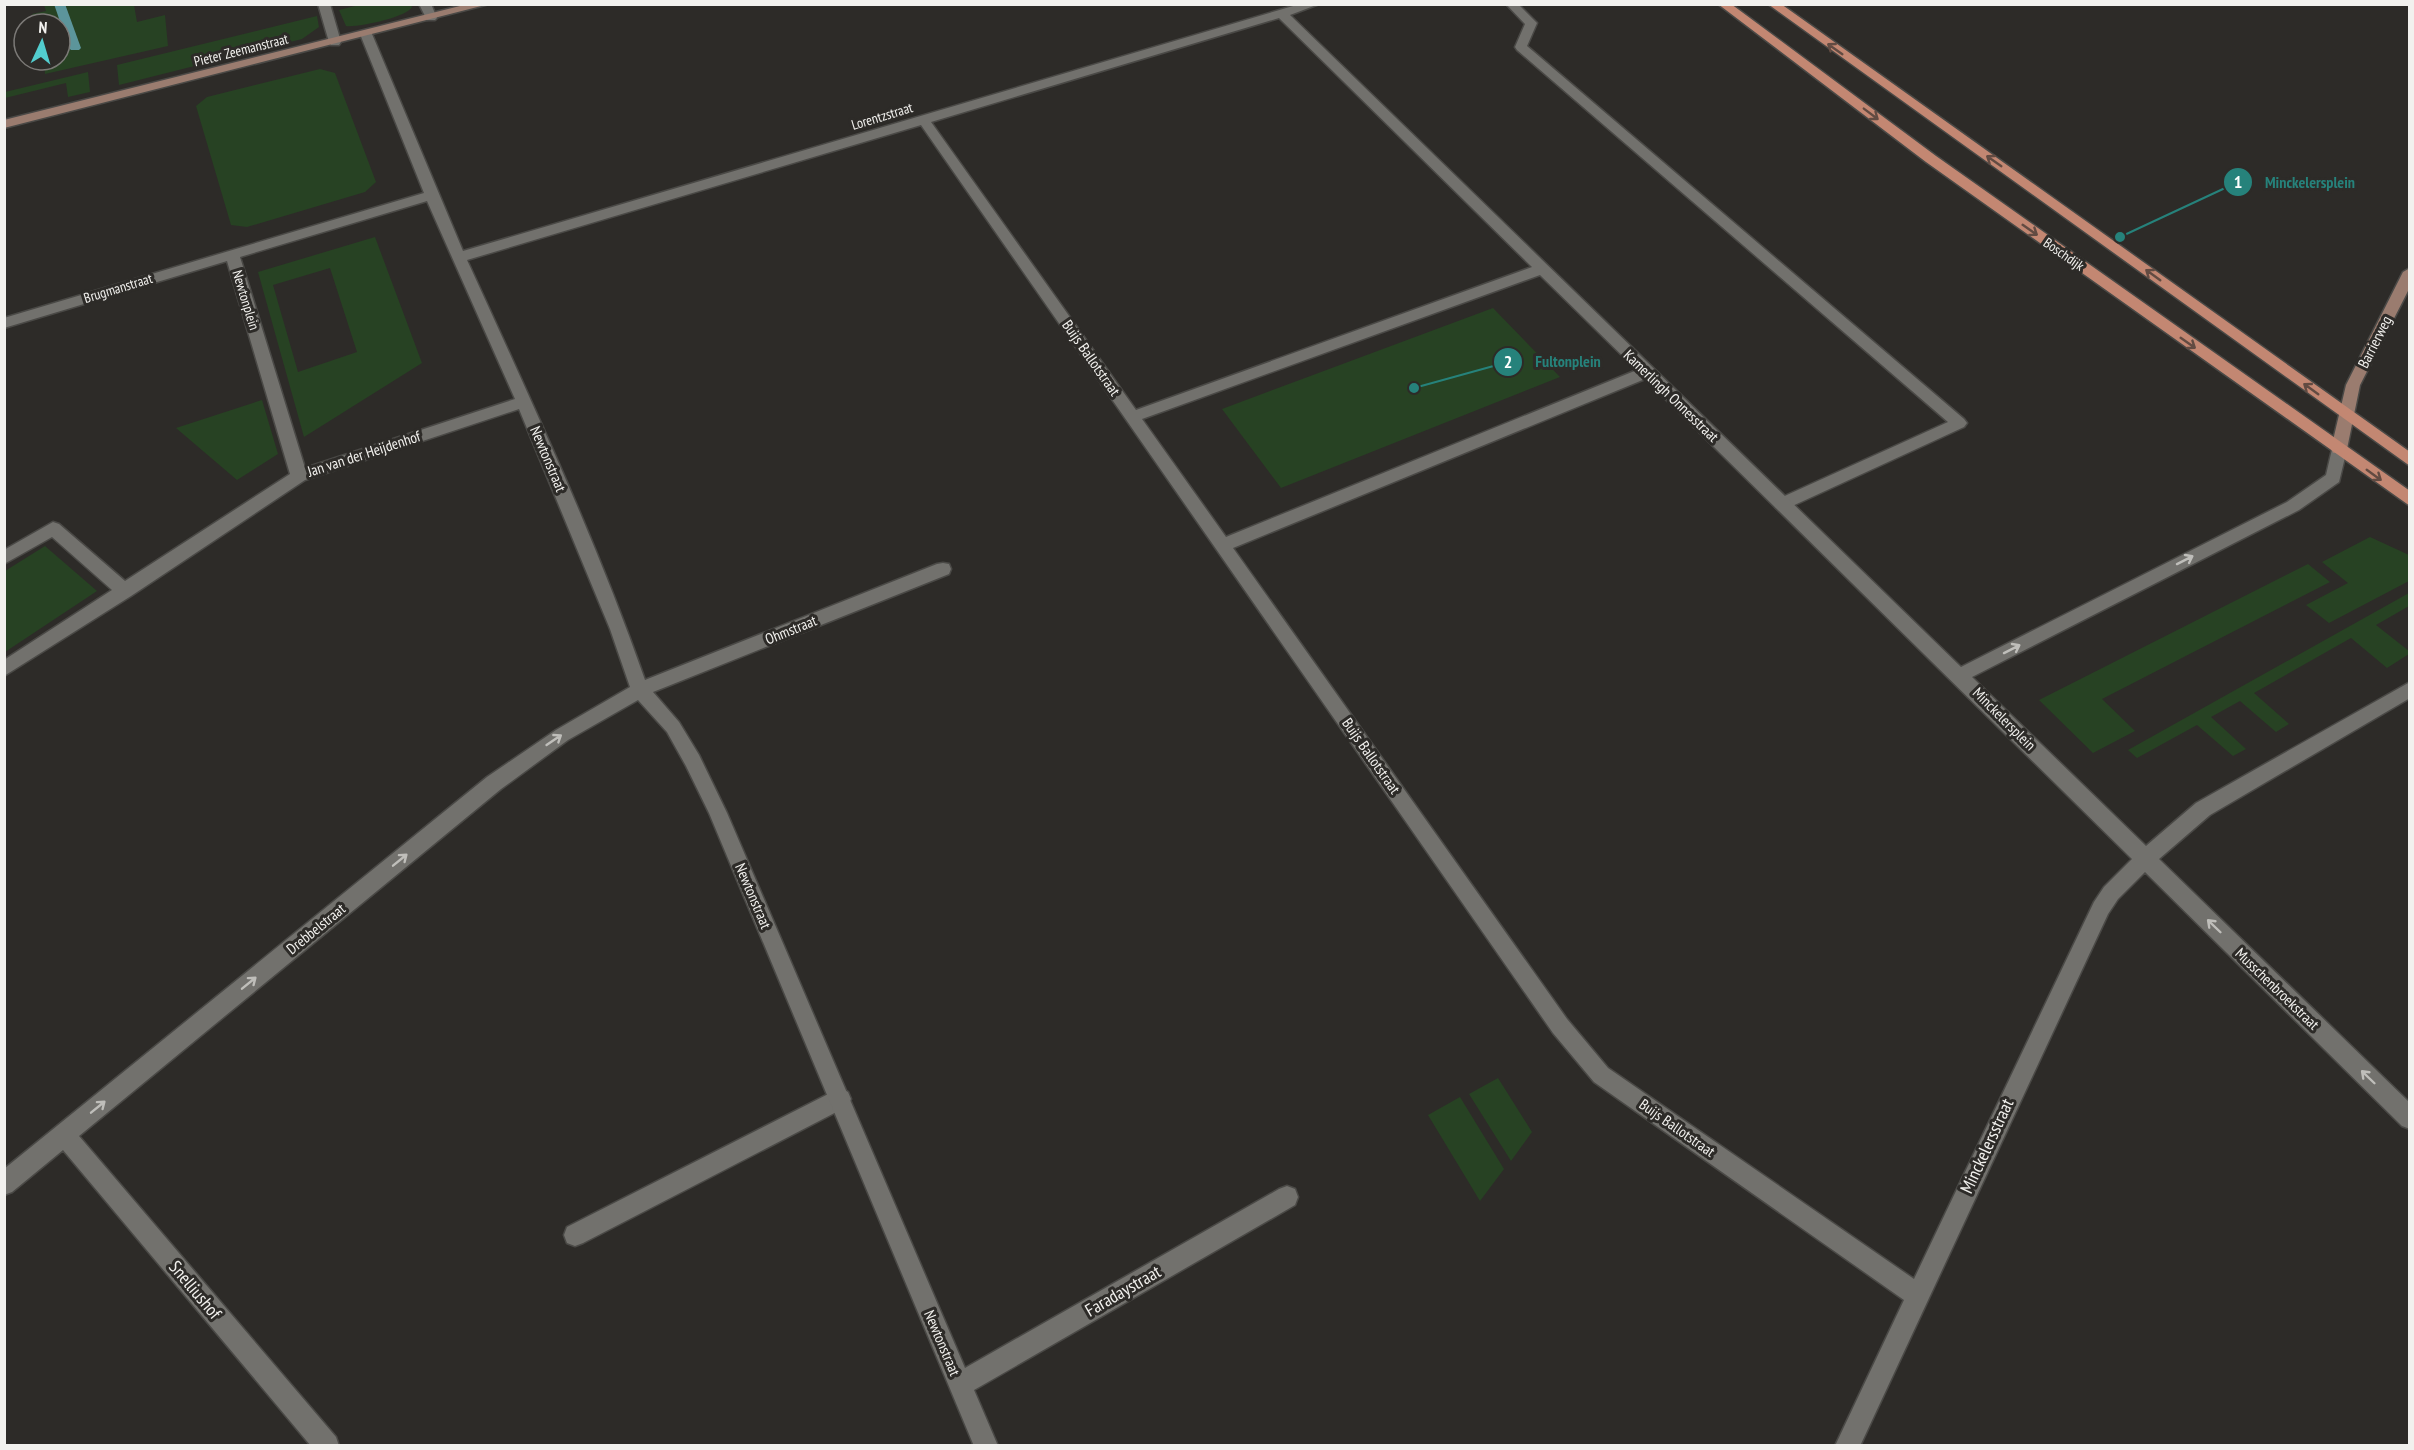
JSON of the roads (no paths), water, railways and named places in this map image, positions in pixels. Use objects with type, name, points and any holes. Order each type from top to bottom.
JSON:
[{"type":"main road","name":"Boschdijk","points":[[1723,4],[1931,159],[2409,500]]},
{"type":"main road","points":[[1773,4],[2409,460]]},
{"type":"street","points":[[324,4],[335,42]]},
{"type":"street","points":[[425,4],[431,18]]},
{"type":"street","name":"Pieter Zeemanstraat","points":[[4,124],[484,4]]},
{"type":"street","name":"Lorentzstraat","points":[[460,257],[1314,4]]},
{"type":"street","points":[[1511,4],[1532,23],[1521,47],[1959,423],[1782,504]]},
{"type":"street","name":"Kamerlingh Onnesstraat","points":[[1282,14],[1782,504],[1960,675]]},
{"type":"street","points":[[366,34],[431,195],[460,257]]},
{"type":"street","name":"Buijs Ballotstraat","points":[[923,119],[1560,1026],[1601,1075],[1917,1295]]},
{"type":"street","name":"Newtonplein","points":[[299,476],[232,254],[431,195]]},
{"type":"street","name":"Brugmanstraat","points":[[4,323],[232,254]]},
{"type":"street","name":"Newtonstraat","points":[[460,257],[524,402],[619,629],[640,690],[673,727],[693,761],[840,1100],[986,1446]]},
{"type":"street","points":[[1133,417],[1542,269]]},
{"type":"street","name":"Barrierweg","points":[[2346,414],[2353,385],[2409,272]]},
{"type":"street","points":[[1223,545],[1647,372]]},
{"type":"street","name":"Jan van der Heijdenhof","points":[[4,669],[299,476],[524,402]]},
{"type":"street","name":"Minckelersplein","points":[[2145,859],[1960,675],[2293,506],[2333,478],[2346,414]]},
{"type":"street","points":[[4,558],[53,528],[125,591]]},
{"type":"street","name":"Ohmstraat","points":[[640,690],[943,569]]},
{"type":"street","points":[[2145,859],[2203,809],[2409,689]]},
{"type":"street","name":"Drebbelstraat","points":[[4,1184],[494,783],[562,735],[640,690]]},
{"type":"street","name":"Minckelersstraat","points":[[1847,1446],[2101,908],[2111,893],[2145,859]]},
{"type":"street","name":"Musschenbroekstraat","points":[[2145,859],[2409,1118]]},
{"type":"street","points":[[575,1235],[840,1100]]},
{"type":"street","name":"Snelliushof","points":[[64,1135],[327,1446]]},
{"type":"street","name":"Faradaystraat","points":[[959,1385],[1287,1197]]},
{"type":"waterway","points":[[59,4],[75,48]]},
{"type":"place","name":"Minckelersplein","points":[[2120,237]]},
{"type":"place","name":"Fultonplein","points":[[1414,388]]}]
